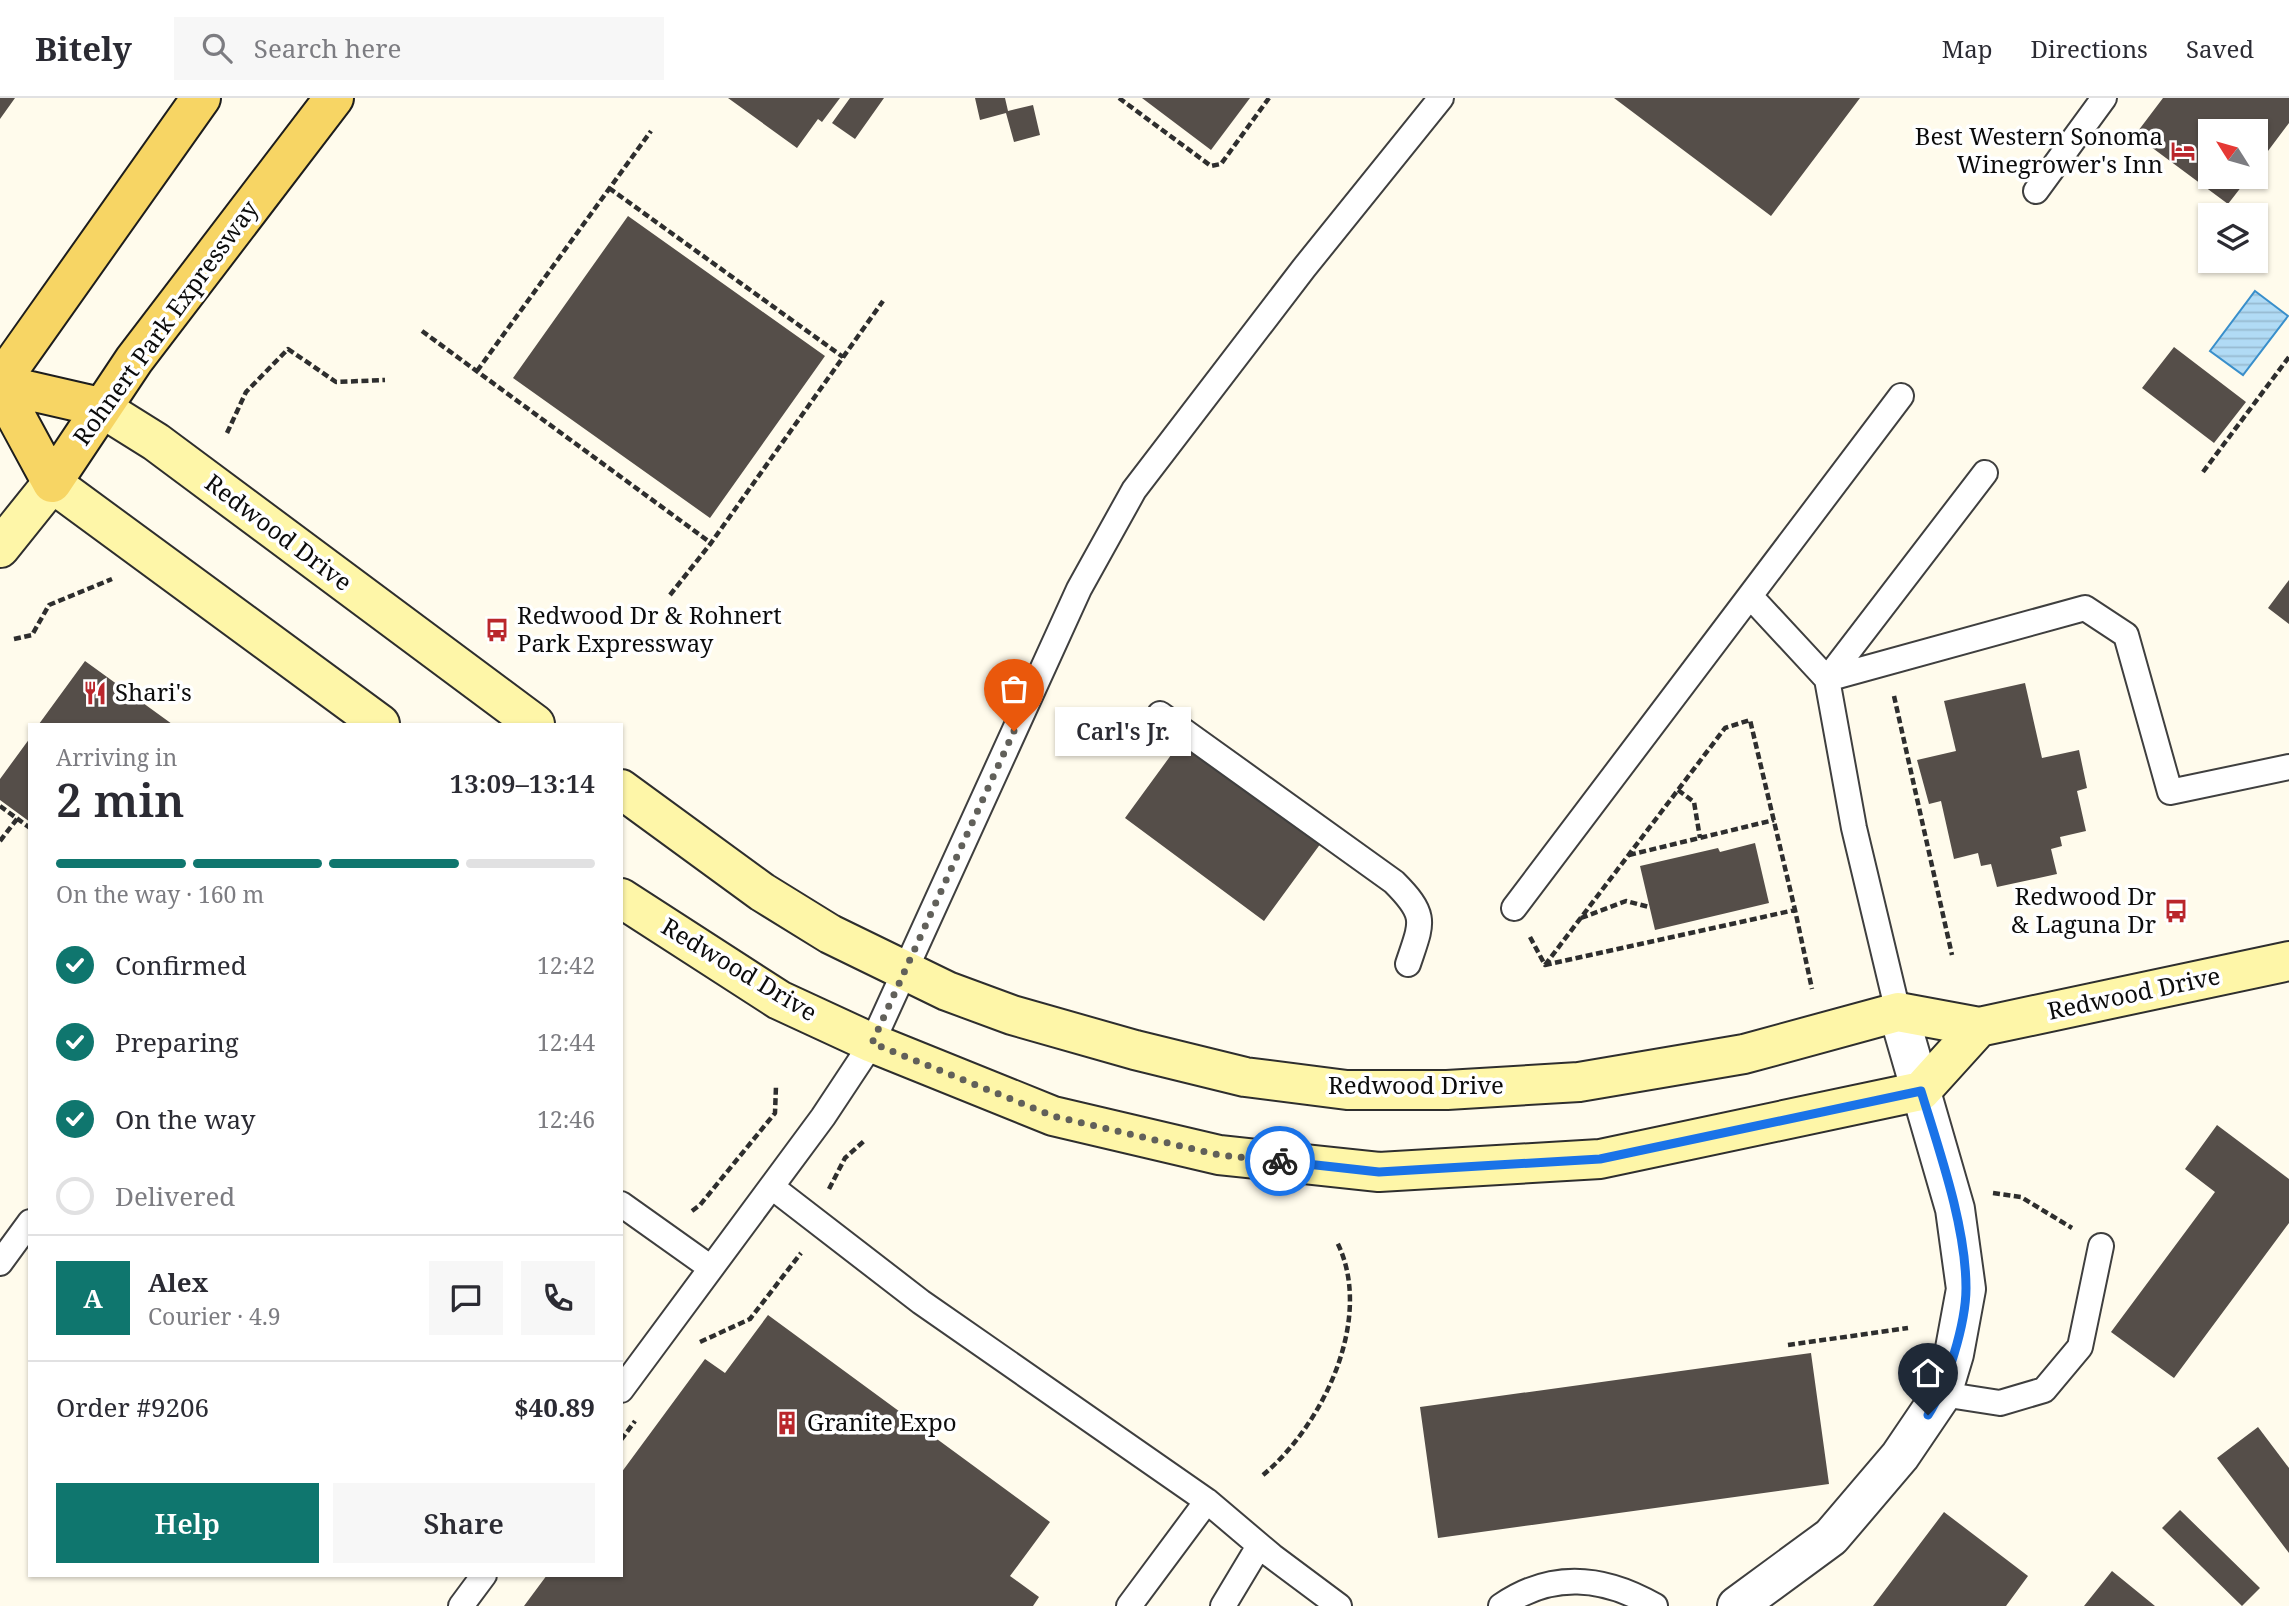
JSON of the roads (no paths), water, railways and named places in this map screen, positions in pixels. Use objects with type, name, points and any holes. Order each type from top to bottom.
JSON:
[{"type":"main road","points":[[201,98],[0,384],[52,483],[379,723]]},
{"type":"main road","name":"Rohnert Park Expressway","points":[[0,548],[52,483],[100,407],[334,98]]},
{"type":"main road","name":"Redwood Drive","points":[[0,384],[100,407],[156,442],[534,723]]},
{"type":"main road","name":"Redwood Drive","points":[[623,790],[762,892],[830,934],[947,991],[1012,1015],[1135,1050],[1245,1077],[1347,1090],[1447,1090],[1579,1082],[1744,1054],[1898,1012],[1979,1027],[2289,961]]},
{"type":"main road","name":"Redwood Drive","points":[[623,899],[779,1000],[872,1043],[1053,1116],[1219,1155],[1379,1172],[1600,1159],[1921,1091]]},
{"type":"main road","points":[[1921,1091],[1979,1027]]},
{"type":"street","points":[[1737,1606],[1831,1537],[1900,1456],[1942,1394],[1966,1289],[1955,1209],[1898,1012]]},
{"type":"lane","points":[[623,1387],[823,1118],[872,1043],[1079,589],[1135,490],[1304,268],[1441,98]]},
{"type":"lane","points":[[2036,191],[2104,98]]},
{"type":"lane","points":[[1514,908],[1900,396]]},
{"type":"lane","points":[[1827,679],[1985,472]]},
{"type":"lane","points":[[1750,596],[1827,679],[1854,828],[1898,1012]]},
{"type":"lane","points":[[1827,679],[2085,608],[2126,635],[2170,792],[2289,767]]},
{"type":"lane","points":[[1160,714],[1404,891],[1413,901],[1422,924],[1408,964]]},
{"type":"lane","points":[[772,1187],[921,1302],[1207,1501],[1259,1546],[1339,1606]]},
{"type":"lane","points":[[623,1205],[711,1268]]},
{"type":"lane","points":[[0,1263],[28,1225]]},
{"type":"lane","points":[[1942,1394],[2000,1403],[2044,1390],[2080,1348],[2101,1246]]},
{"type":"lane","points":[[1129,1606],[1207,1501]]},
{"type":"lane","points":[[1223,1606],[1259,1546]]},
{"type":"lane","points":[[461,1606],[483,1577]]},
{"type":"lane","points":[[1501,1606],[1523,1591],[1575,1581],[1607,1583],[1655,1606]]},
{"type":"water","points":[[2255,291],[2288,316],[2243,375],[2210,351]]},
{"type":"place","name":"Best Western Sonoma Winegrower's Inn","points":[[2183,151]]},
{"type":"place","name":"Redwood Dr & Rohnert Park Expressway","points":[[497,630]]},
{"type":"place","name":"Shari's","points":[[95,693]]},
{"type":"place","name":"Carl's Jr.","points":[[1014,731]]},
{"type":"place","name":"Redwood Dr & Laguna Dr","points":[[2176,911]]},
{"type":"place","name":"Granite Expo","points":[[787,1423]]}]
